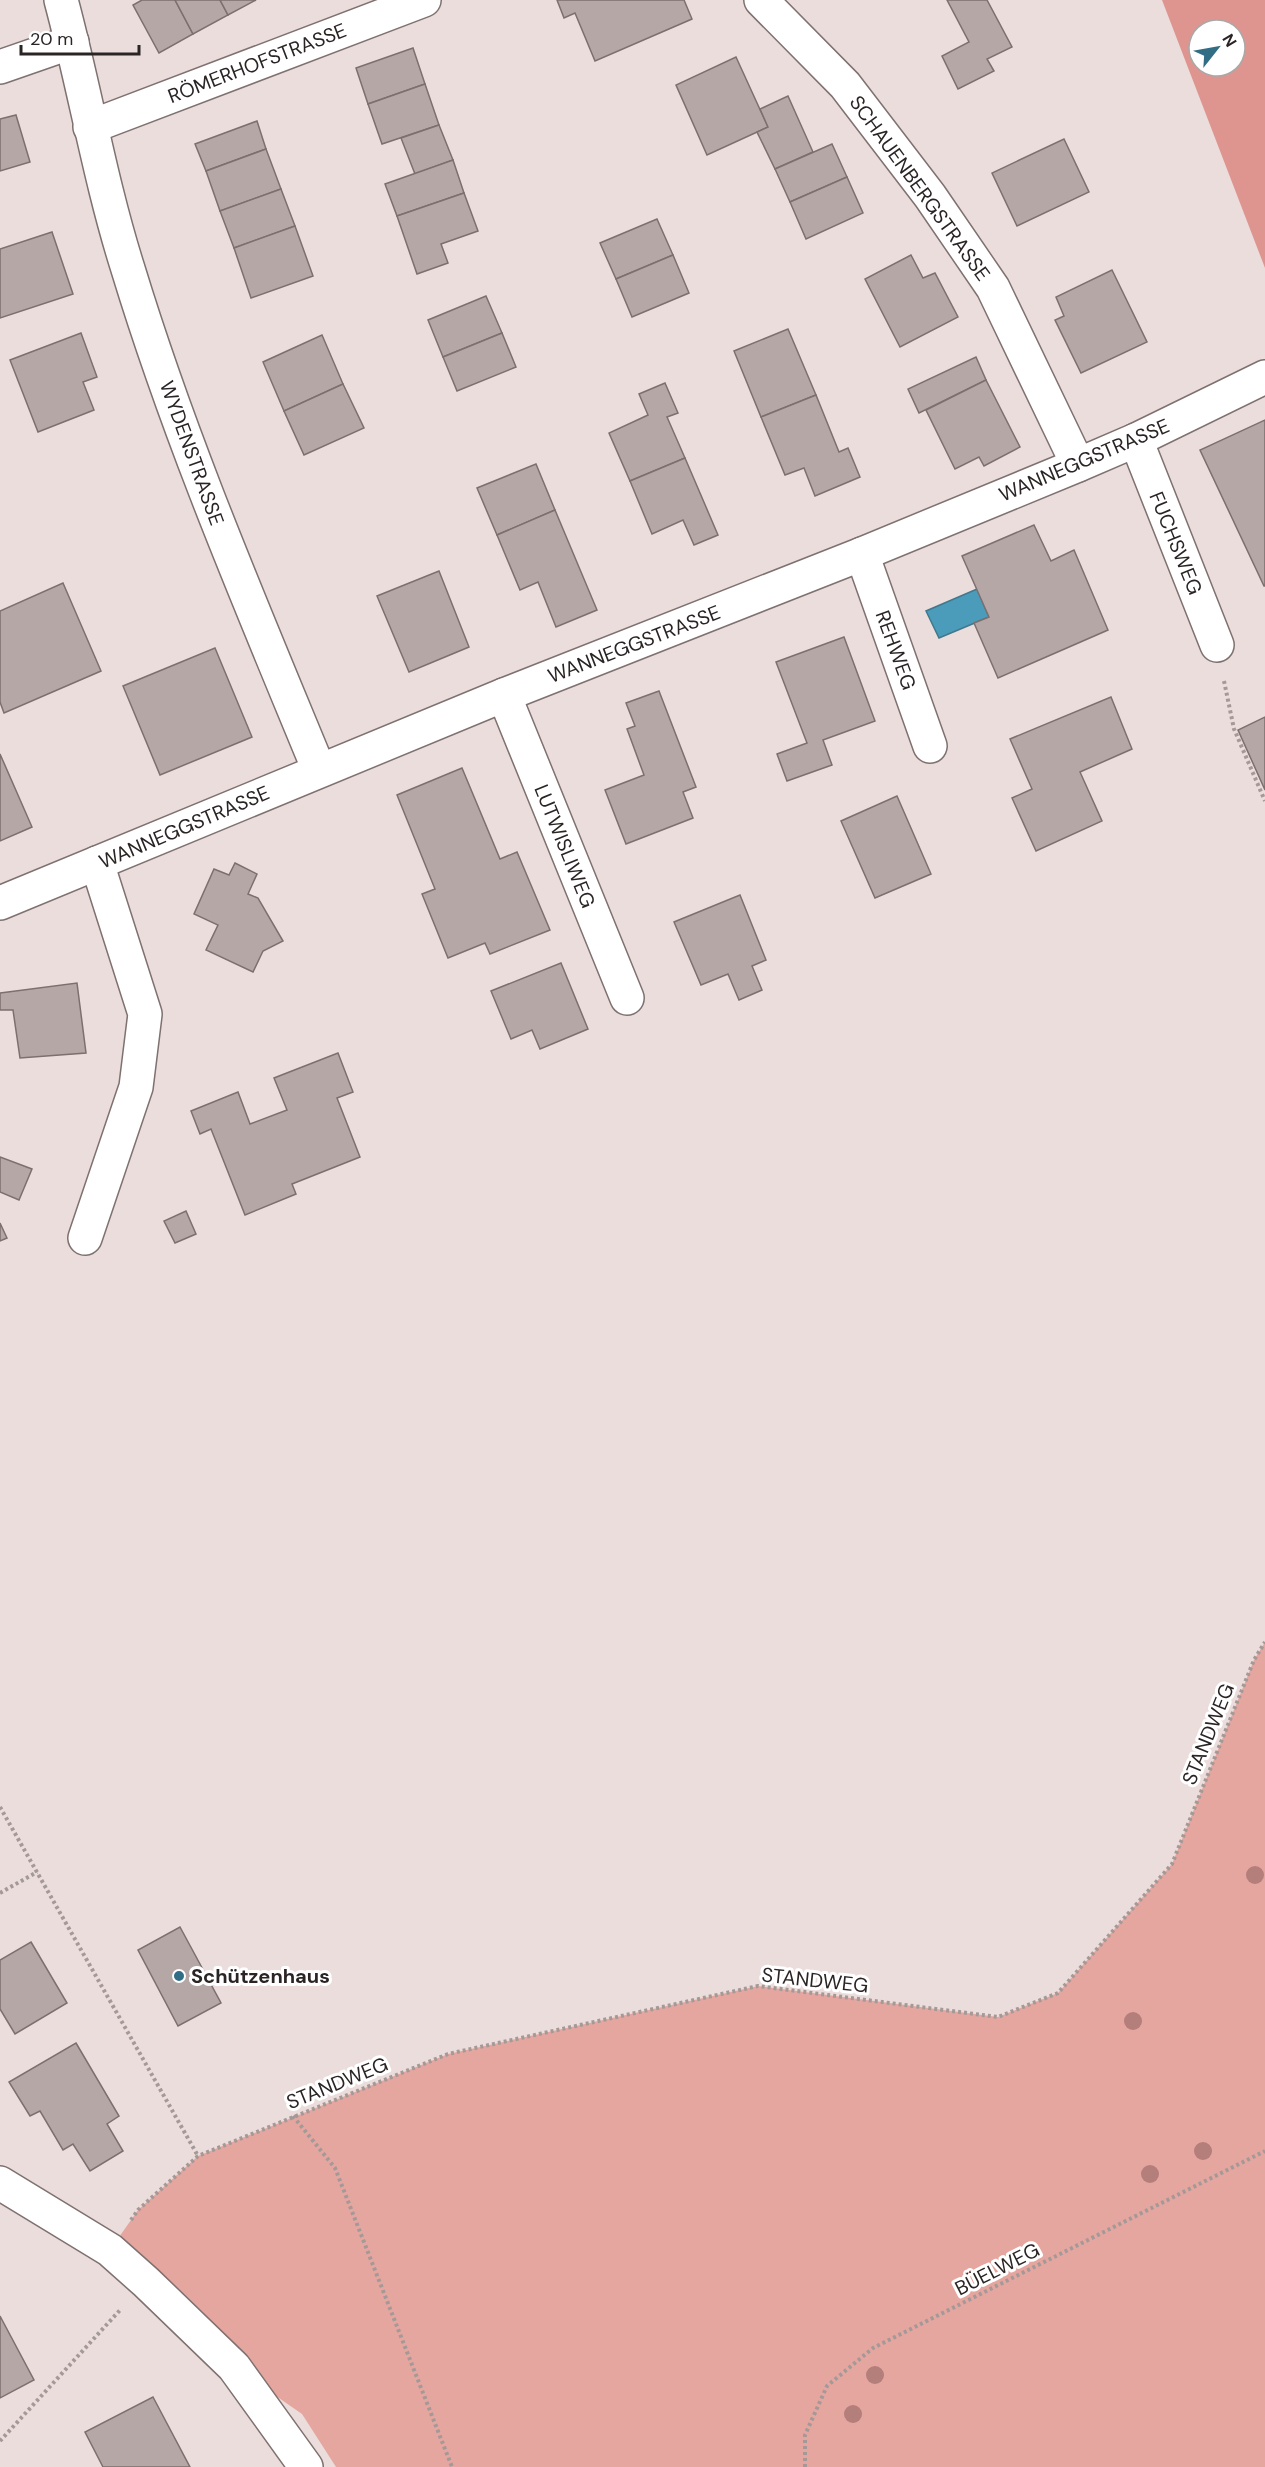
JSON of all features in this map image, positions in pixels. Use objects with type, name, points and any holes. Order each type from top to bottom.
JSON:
[{"type":"street","name":"WYDENSTRASSE","points":[[61,0],[90,127],[127,268],[200,482],[319,770]]},
{"type":"street","name":"RÖMERHOFSTRASSE","points":[[90,127],[424,0]]},
{"type":"street","name":"SCHAUENBERGSTRASSE","points":[[761,0],[845,85],[930,196],[987,279],[1078,465]]},
{"type":"street","points":[[0,67],[72,42]]},
{"type":"street","name":"WANNEGGSTRASSE","points":[[0,903],[319,770],[862,554],[1078,465],[1136,440],[1265,377]]},
{"type":"street","name":"FUCHSWEG","points":[[1136,440],[1217,645]]},
{"type":"street","name":"REHWEG","points":[[862,554],[930,746]]},
{"type":"street","name":"LUTWISLIWEG","points":[[504,695],[627,998]]},
{"type":"street","points":[[85,1238],[136,1088],[145,1014],[97,863]]},
{"type":"street","points":[[0,2183],[110,2250],[146,2282],[234,2367],[306,2467]]},
{"type":"path","points":[[1217,645],[1234,729],[1265,801]]},
{"type":"path","name":"STANDWEG","points":[[110,2250],[138,2210],[198,2156],[448,2054],[758,1986],[998,2017],[1058,1993],[1172,1864],[1254,1660],[1265,1642]]},
{"type":"path","points":[[0,1806],[198,2156]]},
{"type":"path","points":[[0,1893],[37,1872]]},
{"type":"path","points":[[293,2116],[335,2168],[452,2467]]},
{"type":"path","name":"BÜELWEG","points":[[805,2467],[805,2435],[827,2386],[873,2348],[1265,2151]]},
{"type":"path","points":[[0,2441],[146,2282]]},
{"type":"shaded area","points":[[1162,0],[1265,0],[1265,268],[1192,78],[1247,78],[1247,18],[1187,18],[1187,65]]},
{"type":"shaded area","points":[[1265,1642],[1265,2467],[336,2467],[302,2414],[234,2367],[110,2250],[138,2210],[198,2156],[448,2054],[758,1986],[998,2017],[1058,1993],[1172,1864],[1254,1660]]},
{"type":"water","points":[[977,589],[989,617],[939,638],[926,611]]},
{"type":"building","points":[[142,0],[175,0],[193,34],[159,53],[133,5]]},
{"type":"building","points":[[175,0],[220,0],[228,15],[193,34]]},
{"type":"building","points":[[220,0],[256,0],[228,15]]},
{"type":"building","points":[[557,0],[684,0],[692,19],[595,61],[575,13],[564,18]]},
{"type":"building","points":[[947,0],[987,0],[1012,47],[987,59],[994,71],[958,89],[942,56],[969,42]]},
{"type":"building","points":[[413,48],[425,84],[368,104],[356,68]]},
{"type":"building","points":[[736,57],[768,127],[707,155],[676,85]]},
{"type":"building","points":[[425,84],[439,125],[382,144],[368,104]]},
{"type":"building","points":[[788,96],[813,152],[775,169],[757,132],[768,127],[760,109]]},
{"type":"building","points":[[16,115],[30,162],[0,171],[0,119]]},
{"type":"building","points":[[257,121],[266,149],[206,171],[195,144]]},
{"type":"building","points":[[439,125],[453,160],[415,174],[401,138]]},
{"type":"building","points":[[1064,139],[1089,192],[1017,226],[992,173]]},
{"type":"building","points":[[832,144],[847,177],[790,202],[775,169]]},
{"type":"building","points":[[266,149],[281,189],[220,211],[206,171]]},
{"type":"building","points":[[453,160],[464,193],[397,216],[385,184]]},
{"type":"building","points":[[847,177],[863,213],[806,239],[790,202]]},
{"type":"building","points":[[281,189],[295,226],[234,248],[220,211]]},
{"type":"building","points":[[464,193],[478,231],[441,244],[448,263],[417,274],[397,216]]},
{"type":"building","points":[[657,219],[673,255],[616,279],[600,243]]},
{"type":"building","points":[[295,226],[313,276],[251,298],[234,248]]},
{"type":"building","points":[[52,232],[73,294],[0,318],[0,249]]},
{"type":"building","points":[[673,255],[689,293],[632,317],[616,279]]},
{"type":"building","points":[[911,255],[923,278],[935,273],[958,317],[900,347],[865,279]]},
{"type":"building","points":[[1112,270],[1147,342],[1081,373],[1055,320],[1064,316],[1056,297]]},
{"type":"building","points":[[486,296],[502,333],[443,357],[428,320]]},
{"type":"building","points":[[788,329],[816,395],[761,417],[734,351]]},
{"type":"building","points":[[81,333],[97,377],[83,382],[94,410],[38,432],[10,360]]},
{"type":"building","points":[[502,333],[516,367],[457,391],[443,357]]},
{"type":"building","points":[[322,335],[343,384],[284,411],[263,362]]},
{"type":"building","points":[[976,357],[986,380],[919,413],[908,389]]},
{"type":"building","points":[[986,380],[1020,447],[984,466],[979,457],[955,469],[926,410]]},
{"type":"building","points":[[665,383],[678,413],[667,417],[685,458],[630,481],[609,433],[648,415],[639,394]]},
{"type":"building","points":[[343,384],[364,428],[304,455],[284,411]]},
{"type":"building","points":[[816,395],[839,452],[848,448],[860,477],[815,496],[804,468],[785,475],[761,417]]},
{"type":"building","points":[[1265,420],[1265,586],[1264,586],[1200,450]]},
{"type":"building","points":[[685,458],[718,535],[694,545],[683,520],[652,534],[630,481]]},
{"type":"building","points":[[536,464],[555,510],[497,535],[477,488]]},
{"type":"building","points":[[555,510],[597,610],[556,627],[538,582],[520,590],[497,535]]},
{"type":"building","points":[[1034,525],[1051,561],[1074,550],[1108,630],[998,678],[974,623],[989,617],[962,556]]},
{"type":"building","points":[[439,571],[469,647],[409,672],[377,596]]},
{"type":"building","points":[[63,583],[101,671],[4,713],[0,702],[0,611]]},
{"type":"building","points":[[844,637],[875,721],[823,740],[832,765],[787,781],[777,754],[807,743],[776,662]]},
{"type":"building","points":[[215,648],[252,737],[160,775],[123,686]]},
{"type":"building","points":[[659,691],[696,787],[683,792],[693,818],[626,844],[605,790],[644,775],[627,729],[635,726],[626,703]]},
{"type":"building","points":[[1111,697],[1132,749],[1080,772],[1102,821],[1036,851],[1012,798],[1032,789],[1010,739]]},
{"type":"building","points":[[1265,717],[1265,790],[1238,730]]},
{"type":"building","points":[[0,754],[32,827],[0,841]]},
{"type":"building","points":[[462,768],[500,859],[517,852],[550,930],[490,954],[485,943],[448,958],[422,894],[435,889],[397,795]]},
{"type":"building","points":[[897,796],[931,874],[875,898],[841,821]]},
{"type":"building","points":[[235,863],[257,874],[248,894],[258,898],[283,941],[263,951],[253,972],[206,950],[218,925],[194,914],[214,869],[229,875]]},
{"type":"building","points":[[740,895],[766,960],[752,966],[762,990],[739,1000],[728,974],[701,985],[674,922]]},
{"type":"building","points":[[561,963],[588,1029],[540,1049],[532,1030],[511,1039],[491,991]]},
{"type":"building","points":[[77,983],[86,1053],[20,1058],[13,1010],[0,1010],[0,993]]},
{"type":"building","points":[[338,1053],[353,1092],[337,1098],[360,1157],[292,1184],[296,1194],[245,1215],[211,1129],[200,1134],[191,1111],[238,1092],[250,1124],[287,1110],[274,1078]]},
{"type":"building","points":[[0,1157],[32,1169],[19,1200],[0,1192]]},
{"type":"building","points":[[186,1211],[196,1234],[175,1243],[164,1221]]},
{"type":"building","points":[[0,1223],[7,1238],[0,1241]]},
{"type":"building","name":"Schützenhaus","points":[[180,1927],[221,2003],[178,2026],[138,1950]]},
{"type":"building","points":[[31,1942],[67,2003],[15,2034],[0,2009],[0,1960]]},
{"type":"building","points":[[76,2043],[119,2116],[107,2124],[123,2151],[90,2171],[73,2144],[63,2150],[40,2111],[30,2116],[9,2082]]},
{"type":"building","points":[[0,2316],[34,2380],[0,2398]]},
{"type":"building","points":[[153,2397],[190,2467],[103,2467],[85,2432]]},
{"type":"place","name":"Schützenhaus","points":[[179,1976]]}]
